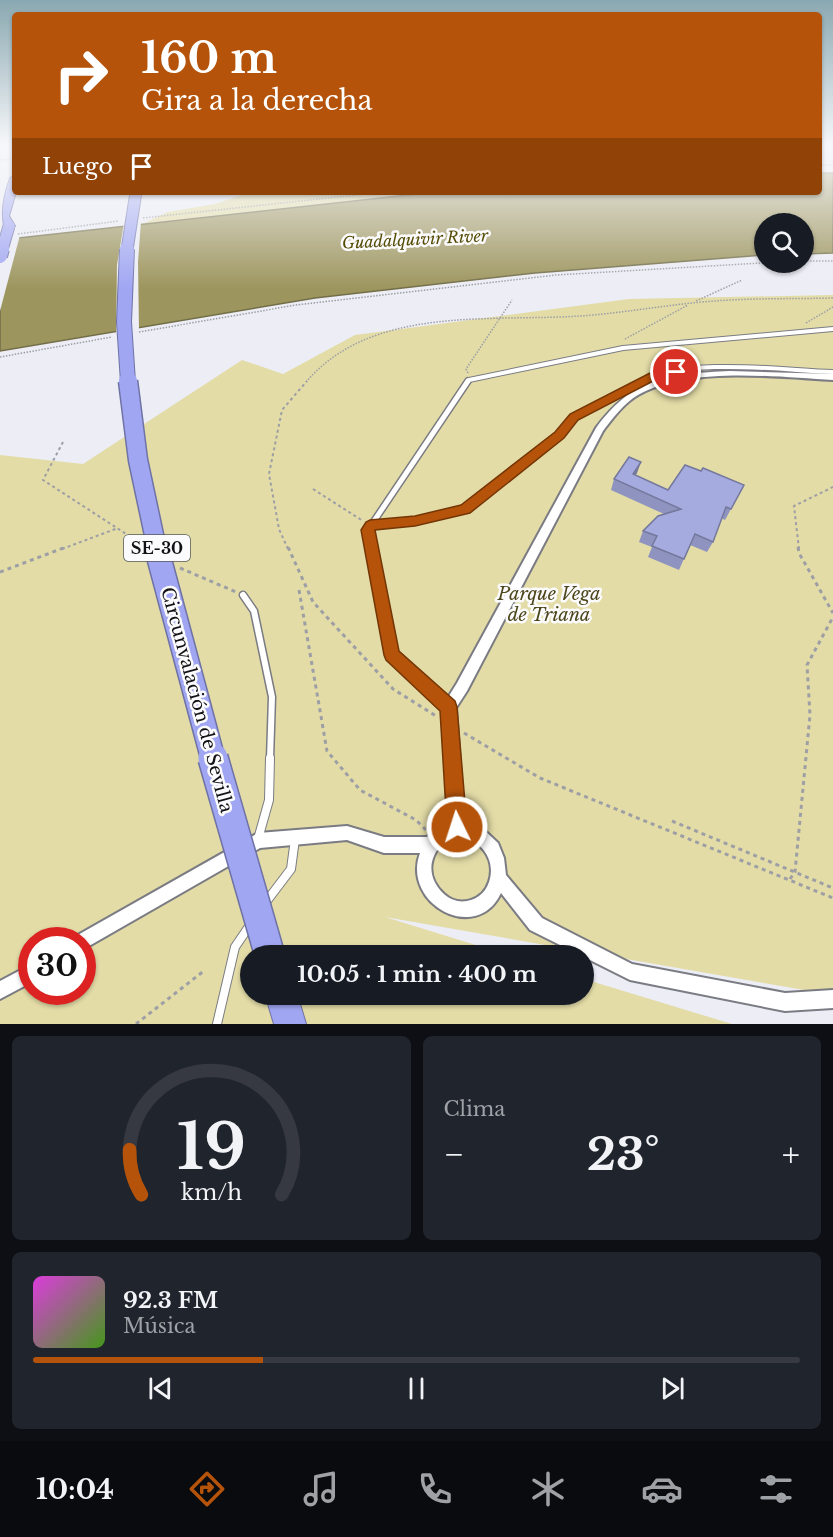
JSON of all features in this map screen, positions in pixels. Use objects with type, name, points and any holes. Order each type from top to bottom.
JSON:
[{"type":"highway","points":[[9,230],[3,216],[10,193]]},
{"type":"highway","points":[[0,256],[19,195]]},
{"type":"highway","name":"Circunvalación de Sevilla","points":[[136,195],[127,247],[124,297],[130,401],[143,478],[154,540],[182,654],[267,945]]},
{"type":"highway","points":[[284,1005],[290,1024]]},
{"type":"street","points":[[457,827],[449,707],[462,687],[599,430],[616,408],[635,392],[658,384],[710,374],[833,377]]},
{"type":"street","points":[[457,827],[468,828],[488,841],[496,858],[498,877],[494,891],[486,902],[474,909],[460,910],[447,907],[436,898],[428,886],[424,872],[424,858],[432,841],[446,830],[457,827]]},
{"type":"street","points":[[96,934],[258,841],[347,833],[384,845],[432,841]]},
{"type":"street","points":[[498,877],[536,924],[630,972],[785,1002],[833,999]]},
{"type":"street","points":[[0,990],[18,980]]},
{"type":"lane","points":[[449,707],[392,655],[368,530],[472,379],[628,348],[833,329]]},
{"type":"lane","points":[[370,525],[415,521],[466,509],[559,435],[574,417],[654,376],[710,367],[833,372]]},
{"type":"lane","points":[[243,595],[254,611],[272,697],[269,800],[258,841]]},
{"type":"lane","points":[[217,1024],[235,947],[283,877],[291,869],[296,837]]},
{"type":"path","points":[[142,218],[356,195]]},
{"type":"path","points":[[9,230],[120,220]]},
{"type":"path","points":[[814,261],[833,261]]},
{"type":"path","points":[[136,333],[296,305],[556,275],[754,263]]},
{"type":"path","points":[[628,348],[623,340],[691,303],[742,279]]},
{"type":"path","points":[[833,298],[691,303],[580,316],[448,320],[402,328],[363,341],[320,367],[282,410],[268,474],[279,529],[313,602],[393,689],[540,778],[833,898]]},
{"type":"path","points":[[472,379],[466,369],[512,300]]},
{"type":"path","points":[[813,331],[805,322],[833,307]]},
{"type":"path","points":[[0,357],[114,336]]},
{"type":"path","points":[[63,442],[43,480],[145,546]]},
{"type":"path","points":[[790,879],[795,872],[810,715],[807,664],[833,615],[799,553],[794,506],[833,487]]},
{"type":"path","points":[[312,489],[370,525]]},
{"type":"path","points":[[0,572],[118,528]]},
{"type":"path","points":[[172,563],[189,574],[243,595]]},
{"type":"path","points":[[299,590],[327,751],[360,790],[416,820],[432,841]]},
{"type":"path","points":[[672,821],[833,888]]},
{"type":"path","points":[[136,1024],[205,970]]},
{"type":"green space","points":[[242,195],[408,195],[142,224],[168,212],[215,204]]},
{"type":"green space","name":"Parque Vega de Triana","points":[[833,295],[833,995],[594,953],[594,945],[546,945],[385,917],[476,945],[240,945],[240,1005],[594,1005],[594,982],[732,1024],[0,1024],[0,455],[83,464],[242,360],[283,374],[355,335],[629,299]]},
{"type":"water","name":"Guadalquivir River","points":[[822,193],[833,193],[833,253],[814,254],[814,213],[754,213],[754,256],[535,273],[315,298],[0,351],[0,240],[408,195],[822,195]]},
{"type":"pier","points":[[141,221],[138,262],[139,331],[116,335],[117,265],[124,223]]},
{"type":"pier","points":[[20,235],[0,311],[0,237]]},
{"type":"building","points":[[629,457],[641,462],[633,474],[668,490],[685,465],[701,471],[703,468],[744,485],[731,509],[726,507],[713,542],[695,534],[684,559],[652,546],[657,536],[643,531],[658,516],[681,509],[614,479]]},
{"type":"route","points":[[457,827],[449,707],[392,655],[368,530],[370,525],[415,521],[466,509],[559,435],[574,417],[654,376],[676,372]]}]
